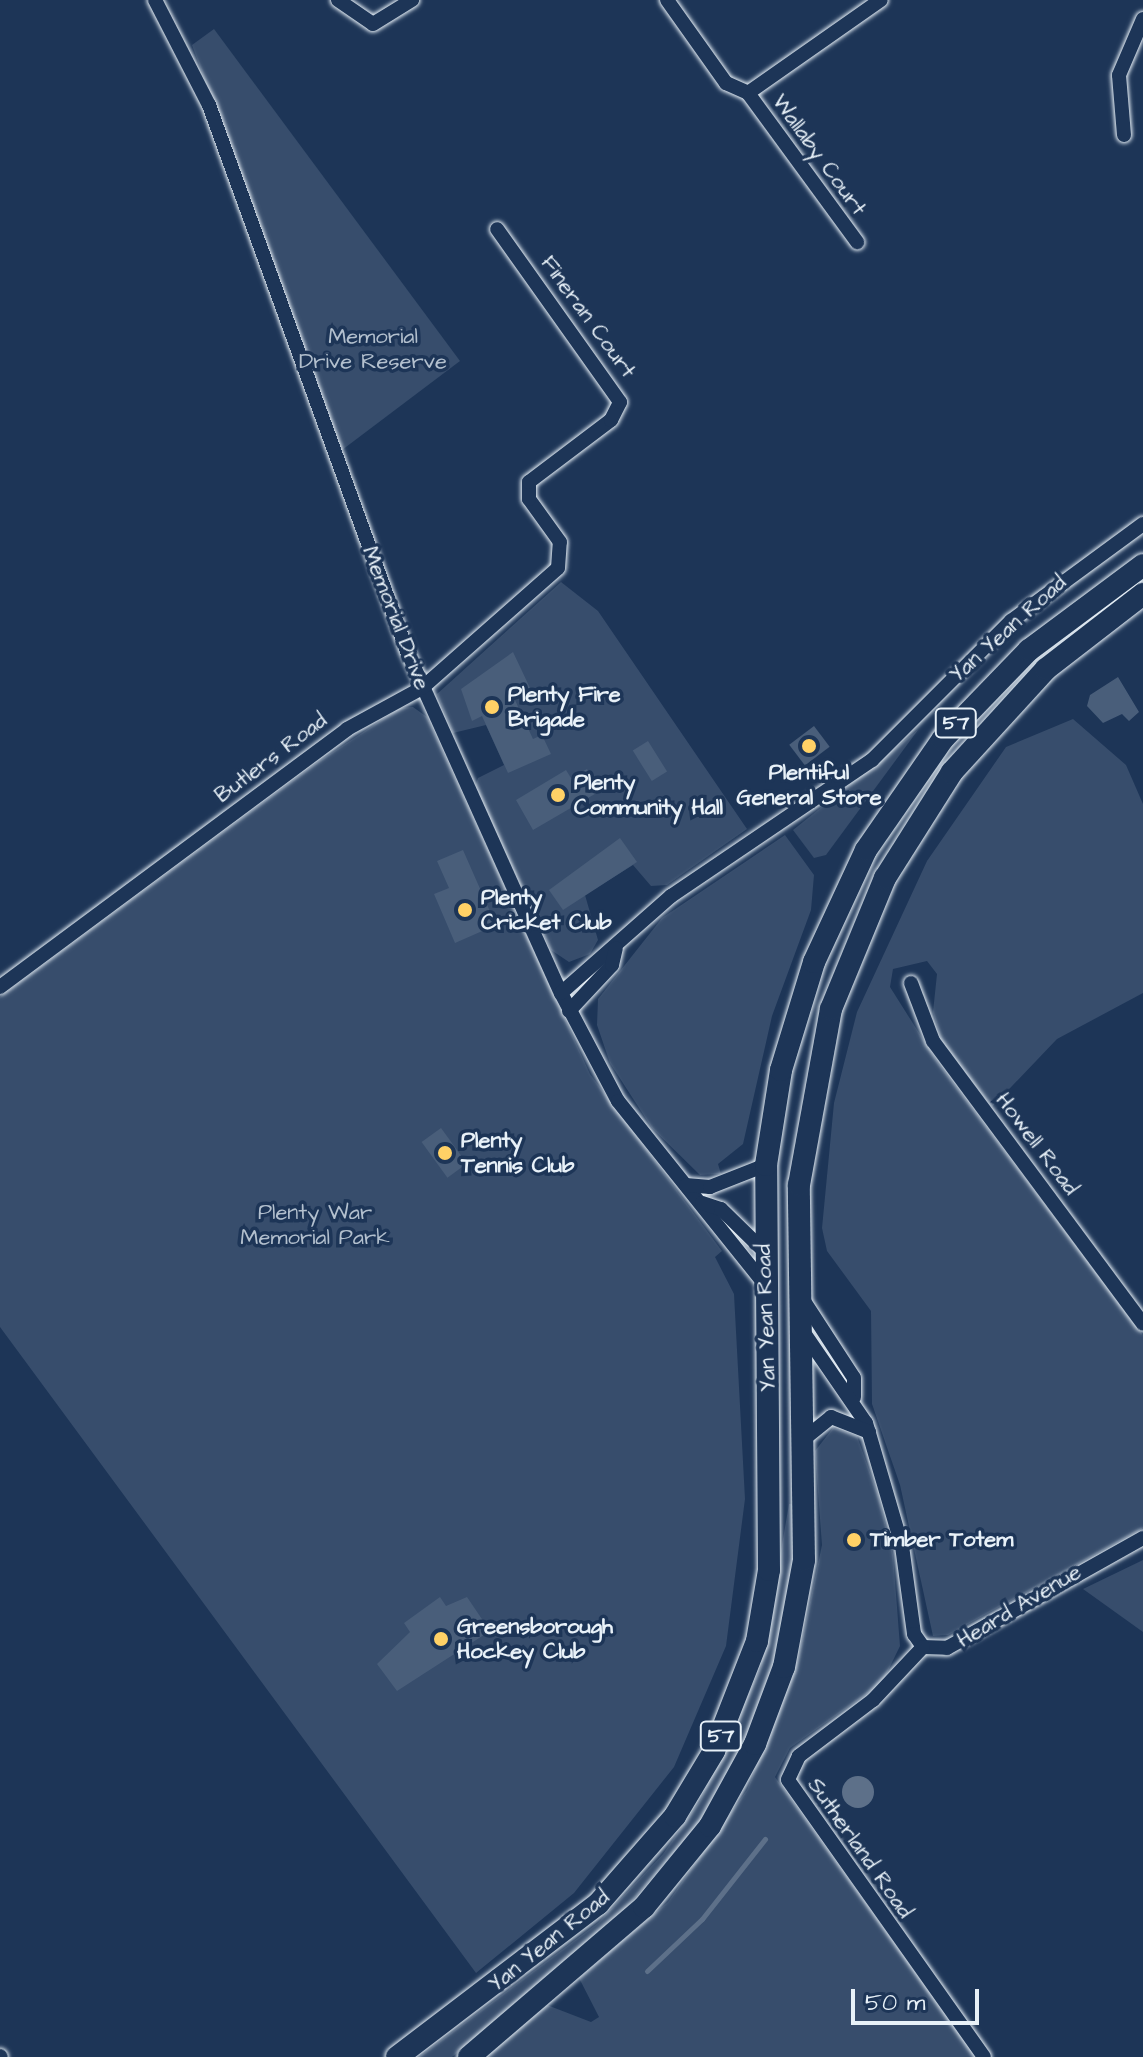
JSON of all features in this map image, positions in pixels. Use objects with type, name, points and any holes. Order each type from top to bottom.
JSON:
[{"type":"main road","name":"Yan Yean Road","points":[[397,2057],[572,1927],[623,1880],[695,1786],[726,1725],[757,1641],[769,1570],[763,1282],[766,1165],[801,996],[881,825],[923,763],[1000,676],[1143,565]]},
{"type":"main road","name":"Yan Yean Road","points":[[469,2057],[644,1907],[710,1826],[743,1768],[775,1692],[795,1616],[806,1532],[802,1330],[798,1293],[799,1185],[814,1076],[842,977],[879,889],[981,737],[1055,661],[1143,594]]},
{"type":"main road","points":[[763,1250],[798,1293]]},
{"type":"main road","name":"Memorial Drive","points":[[763,1282],[802,1330]]},
{"type":"street","name":"Memorial Drive","points":[[155,0],[209,105],[422,688],[569,1011],[618,1101],[702,1203],[708,1221],[763,1282]]},
{"type":"street","points":[[338,0],[373,24],[412,0]]},
{"type":"street","name":"Wallaby Court","points":[[667,0],[726,83],[748,93],[857,242]]},
{"type":"street","points":[[748,93],[881,0]]},
{"type":"street","points":[[1124,135],[1119,75],[1143,19]]},
{"type":"street","name":"Fineran Court","points":[[497,229],[620,402],[611,420],[526,490],[560,542],[562,561]]},
{"type":"street","name":"Yan Yean Road","points":[[561,993],[616,948],[671,896],[872,760],[1011,621],[1143,524]]},
{"type":"street","name":"Butlers Road","points":[[0,987],[347,729],[422,688],[562,561]]},
{"type":"street","name":"Yan Yean Road","points":[[569,1011],[606,972],[616,948]]},
{"type":"street","name":"Howell Road","points":[[911,983],[933,1041],[1143,1324]]},
{"type":"street","points":[[686,1185],[710,1187],[766,1165]]},
{"type":"street","name":"Memorial Drive","points":[[702,1203],[721,1209],[763,1250]]},
{"type":"street","points":[[798,1293],[854,1378],[854,1397]]},
{"type":"street","points":[[802,1330],[854,1397],[869,1432],[899,1534],[914,1634],[923,1647]]},
{"type":"street","points":[[804,1439],[831,1417],[869,1432]]},
{"type":"street","name":"Heard Avenue","points":[[923,1647],[947,1648],[1143,1538]]},
{"type":"street","name":"Sutherland Road","points":[[923,1647],[873,1700],[792,1764],[789,1787],[801,1809],[984,2057]]},
{"type":"green space","name":"Memorial Drive Reserve","points":[[214,29],[460,361],[342,450],[192,45]]},
{"type":"green space","points":[[561,582],[598,611],[747,829],[667,885],[651,886],[633,865],[585,895],[598,940],[590,954],[569,962],[551,950],[475,787],[478,778],[504,765],[486,725],[453,733],[437,694]]},
{"type":"green space","name":"Plenty War Memorial Park","points":[[413,707],[427,717],[590,1074],[722,1251],[715,1257],[734,1294],[745,1499],[726,1646],[674,1767],[574,1893],[476,1973],[0,1327],[0,997],[318,762],[400,708]]},
{"type":"green space","points":[[1073,719],[1126,765],[1143,804],[1143,993],[1057,1039],[992,1107],[942,1042],[933,1012],[937,974],[927,961],[893,969],[890,987],[938,1063],[1143,1335],[1143,1528],[948,1635],[933,1636],[900,1485],[872,1404],[871,1311],[827,1251],[822,1228],[834,1103],[857,1012],[927,861],[1006,747]]},
{"type":"green space","points":[[918,730],[826,855],[814,858],[793,830]]},
{"type":"green space","points":[[785,835],[814,875],[811,910],[772,1016],[743,1144],[718,1164],[721,1174],[700,1175],[652,1128],[610,1063],[597,1025],[598,999],[662,918]]},
{"type":"green space","points":[[833,1428],[857,1436],[878,1495],[893,1555],[900,1646],[882,1683],[790,1748],[775,1777],[976,2057],[485,2057],[547,2005],[591,2022],[599,2017],[579,1978],[668,1902],[747,1790],[798,1660],[822,1545],[815,1451]]},
{"type":"green space","points":[[789,1504],[797,1504],[795,1547],[777,1653],[746,1739],[698,1824],[626,1908],[503,2015],[452,2057],[419,2057],[598,1923],[663,1854],[700,1801],[761,1667]]},
{"type":"green space","points":[[1143,1560],[1143,1632],[1083,1589]]},
{"type":"shaded area","points":[[858,1776],[869,1781],[874,1792],[869,1803],[858,1808],[847,1803],[842,1792],[847,1781]]},
{"type":"building","name":"Plenty Fire Brigade","points":[[513,652],[531,690],[514,698],[533,739],[542,735],[551,754],[508,773],[482,716],[472,721],[461,689]]},
{"type":"building","points":[[1118,677],[1139,712],[1129,721],[1122,714],[1103,723],[1087,706],[1090,695]]},
{"type":"building","name":"Plentiful General Store","points":[[814,726],[830,747],[805,765],[789,745]]},
{"type":"building","points":[[648,741],[667,772],[652,781],[633,751]]},
{"type":"building","name":"Plenty Community Hall","points":[[587,769],[600,791],[533,830],[516,800],[566,770],[571,778]]},
{"type":"building","points":[[620,838],[637,862],[563,910],[549,890]]},
{"type":"building","name":"Plenty Cricket Club","points":[[463,850],[496,925],[455,943],[434,894],[449,888],[437,861]]},
{"type":"building","name":"Plenty Tennis Club","points":[[441,1128],[467,1164],[447,1178],[422,1142]]},
{"type":"building","name":"Greensborough Hockey Club","points":[[440,1597],[446,1606],[467,1597],[490,1631],[397,1691],[377,1664],[410,1632],[404,1623]]},
{"type":"waterway","points":[[647,1971],[702,1919],[765,1839]]},
{"type":"place","name":"Plenty Fire Brigade","points":[[492,707]]},
{"type":"place","name":"Plentiful General Store","points":[[809,746]]},
{"type":"place","name":"Plenty Community Hall","points":[[558,795]]},
{"type":"place","name":"Plenty Cricket Club","points":[[465,910]]},
{"type":"place","name":"Plenty Tennis Club","points":[[445,1153]]},
{"type":"place","name":"Timber Totem","points":[[854,1540]]},
{"type":"place","name":"Greensborough Hockey Club","points":[[441,1639]]}]
